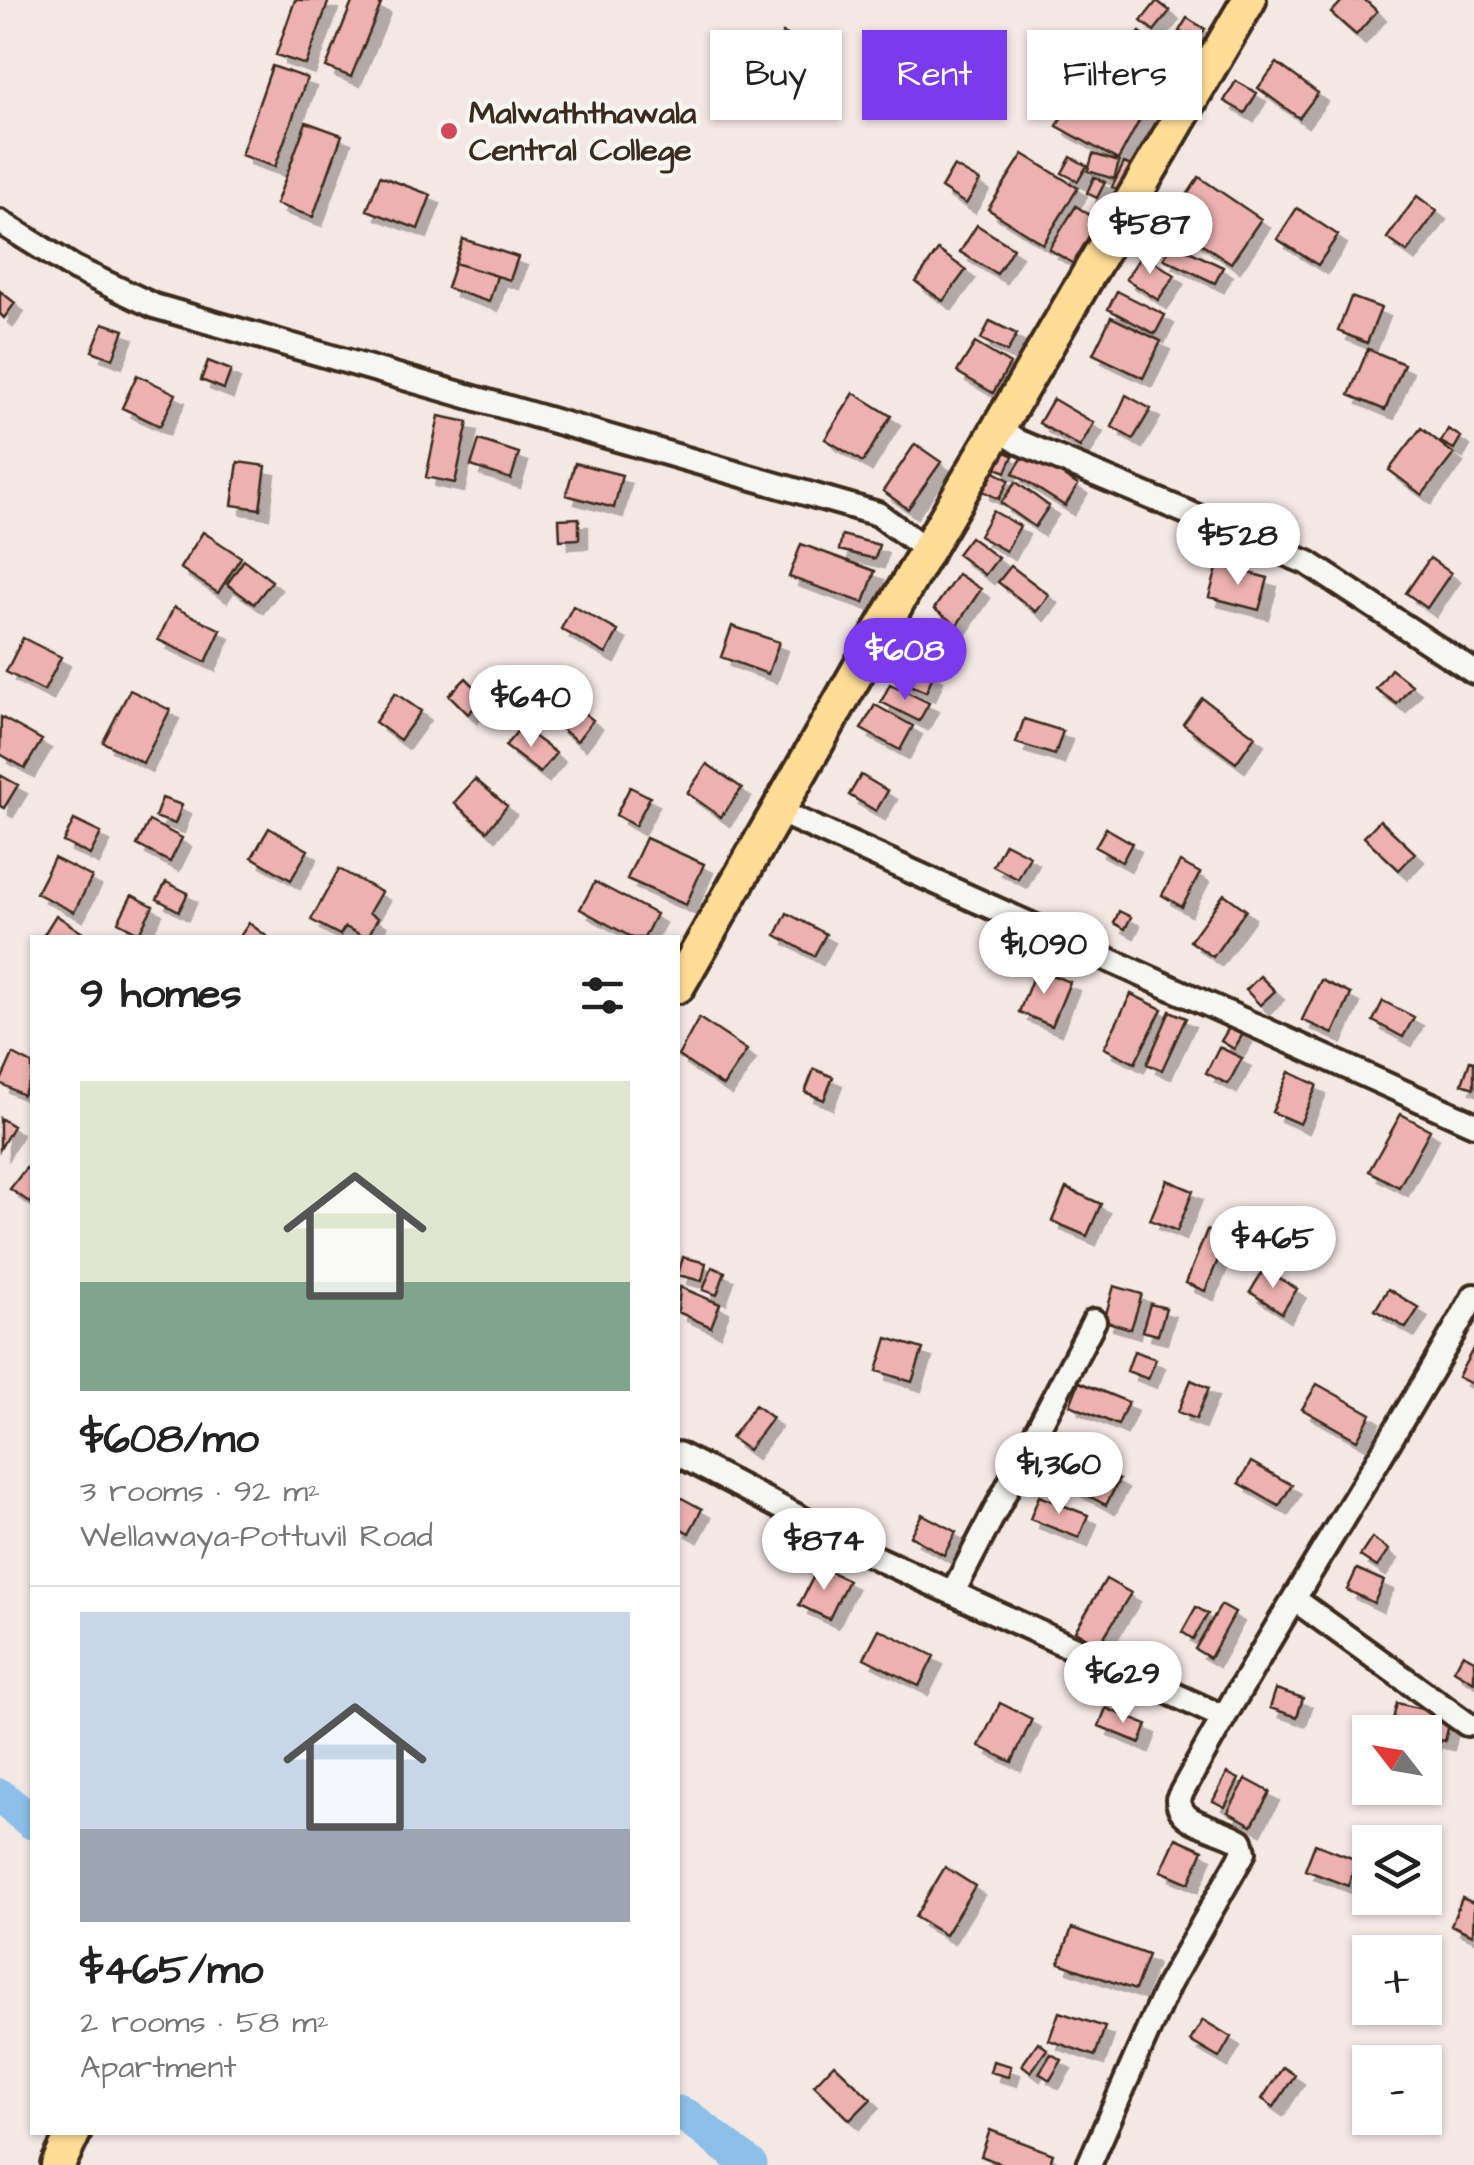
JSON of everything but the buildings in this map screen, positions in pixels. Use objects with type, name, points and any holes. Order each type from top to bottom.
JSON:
[{"type":"highway","points":[[680,983],[927,550],[1249,0]]},
{"type":"highway","points":[[58,2165],[73,2135]]},
{"type":"street","points":[[0,222],[74,268],[154,306],[878,514],[927,550]]},
{"type":"street","points":[[999,429],[1020,442],[1308,563],[1474,672]]},
{"type":"street","points":[[780,812],[1474,1124]]},
{"type":"street","points":[[1089,2165],[1168,1985],[1244,1852],[1241,1841],[1232,1835],[1187,1820],[1178,1808],[1178,1799],[1223,1716],[1474,1296]]},
{"type":"street","points":[[953,1592],[1094,1321]]},
{"type":"street","points":[[680,1455],[881,1560],[1223,1716]]},
{"type":"street","points":[[1294,1599],[1467,1724]]},
{"type":"waterway","points":[[0,1796],[30,1820]]},
{"type":"waterway","points":[[680,2114],[750,2165]]},
{"type":"place","name":"Malwaththawala Central College","points":[[449,131]]}]
